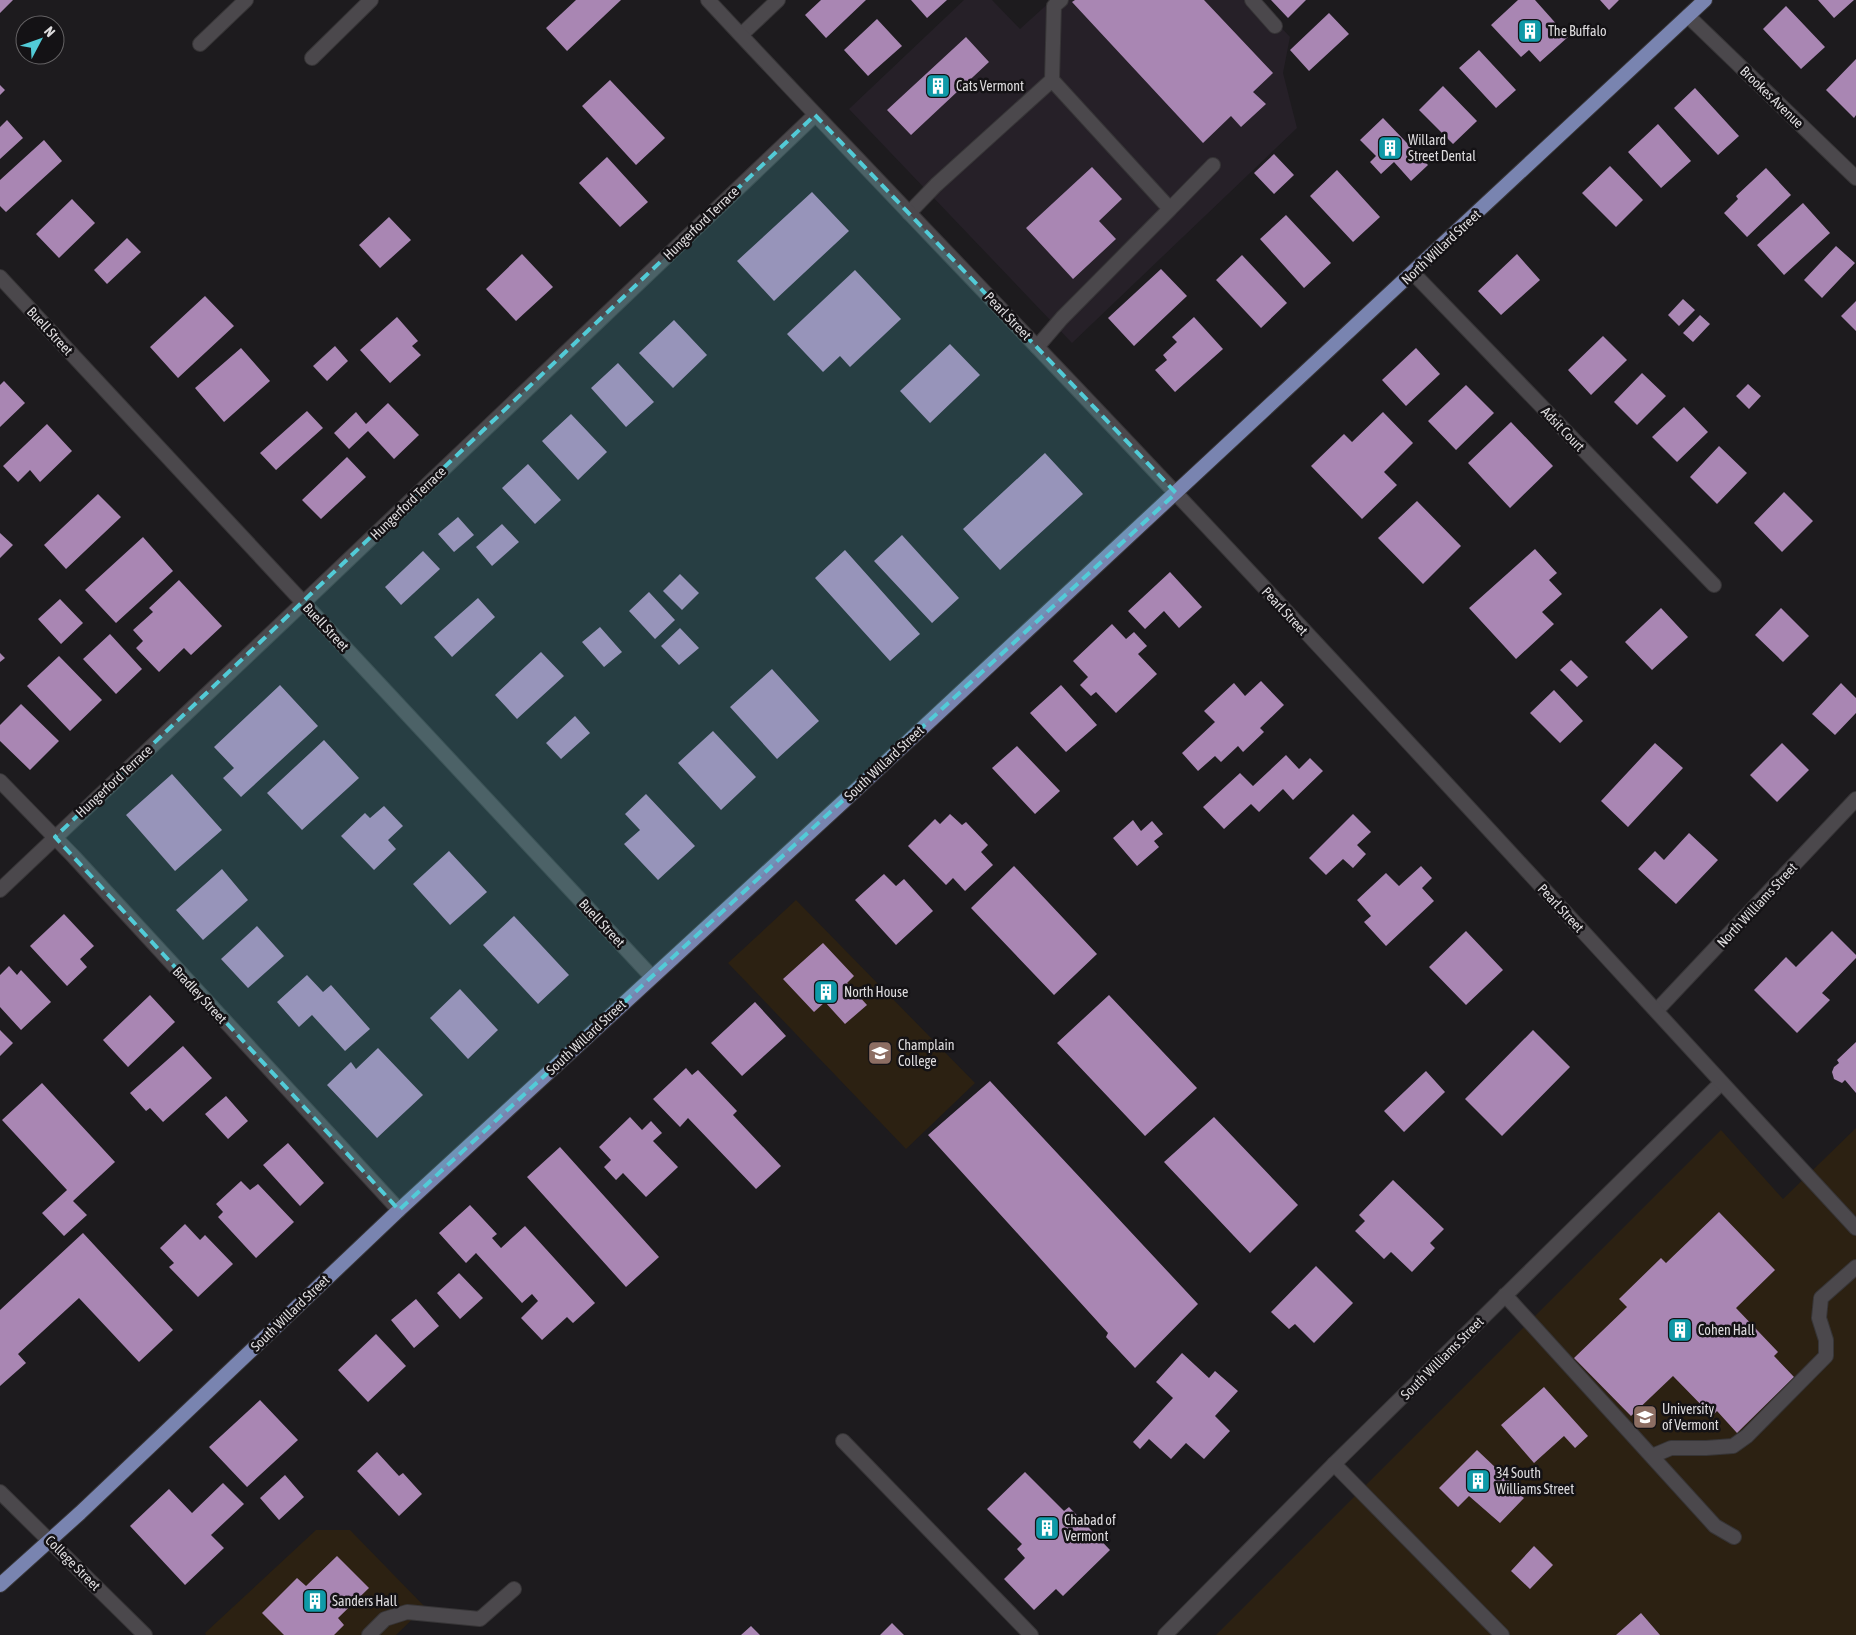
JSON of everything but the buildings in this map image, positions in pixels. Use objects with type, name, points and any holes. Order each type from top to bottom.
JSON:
[{"type":"main road","name":"North Willard Street","points":[[1176,493],[1705,0]]},
{"type":"main road","name":"South Willard Street","points":[[0,1586],[399,1210],[1176,493]]},
{"type":"street","points":[[200,44],[246,0]]},
{"type":"street","points":[[312,58],[371,0]]},
{"type":"street","name":"Pearl Street","points":[[708,0],[908,213],[1176,493],[1856,1228]]},
{"type":"street","points":[[741,35],[778,0]]},
{"type":"street","points":[[1061,0],[1054,6],[1052,80],[1170,208]]},
{"type":"street","points":[[1252,0],[1275,26]]},
{"type":"street","name":"Brookes Avenue","points":[[1688,16],[1856,178]]},
{"type":"street","points":[[908,213],[936,185],[1052,80]]},
{"type":"street","name":"Hungerford Terrace","points":[[0,890],[304,603],[815,115]]},
{"type":"street","points":[[1037,347],[1062,318],[1213,165]]},
{"type":"street","name":"Adsit Court","points":[[1413,272],[1714,585]]},
{"type":"street","name":"Buell Street","points":[[0,277],[652,977]]},
{"type":"street","name":"Bradley Street","points":[[0,781],[55,837],[399,1210]]},
{"type":"street","name":"North Williams Street","points":[[1656,1010],[1856,799]]},
{"type":"street","name":"South Williams Street","points":[[1165,1635],[1334,1464],[1721,1083]]},
{"type":"street","points":[[1652,1456],[1671,1448],[1733,1446],[1747,1436],[1826,1356],[1826,1340],[1819,1318],[1821,1298],[1856,1266]]},
{"type":"street","points":[[1505,1295],[1715,1526],[1734,1537]]},
{"type":"street","points":[[843,1441],[1031,1635]]},
{"type":"street","points":[[1334,1464],[1502,1635]]},
{"type":"street","name":"College Street","points":[[0,1492],[145,1635]]},
{"type":"street","points":[[369,1635],[385,1619],[407,1612],[480,1619],[514,1588]]},
{"type":"highlighted area","points":[[815,115],[1176,493],[399,1210],[55,837]]},
{"type":"shaded area","points":[[964,0],[992,0],[1020,29],[1052,0],[1255,0],[1290,37],[1283,73],[1297,128],[1072,343],[849,109]]},
{"type":"shaded area","name":"Champlain College","points":[[796,900],[975,1083],[906,1149],[728,963]]},
{"type":"shaded area","name":"University of Vermont","points":[[1856,1128],[1856,1635],[1216,1635],[1721,1130],[1783,1199]]},
{"type":"shaded area","points":[[316,1530],[350,1530],[425,1607],[396,1635],[206,1635],[205,1633]]},
{"type":"place","name":"The Buffalo","points":[[1530,31]]},
{"type":"place","name":"Cats Vermont","points":[[938,86]]},
{"type":"place","name":"Willard Street Dental","points":[[1390,148]]},
{"type":"place","name":"North House","points":[[826,992]]},
{"type":"place","name":"Champlain College","points":[[880,1053]]},
{"type":"place","name":"Cohen Hall","points":[[1680,1330]]},
{"type":"place","name":"University of Vermont","points":[[1645,1417]]},
{"type":"place","name":"34 South Williams Street","points":[[1478,1481]]},
{"type":"place","name":"Chabad of Vermont","points":[[1047,1528]]},
{"type":"place","name":"Sanders Hall","points":[[315,1601]]}]
